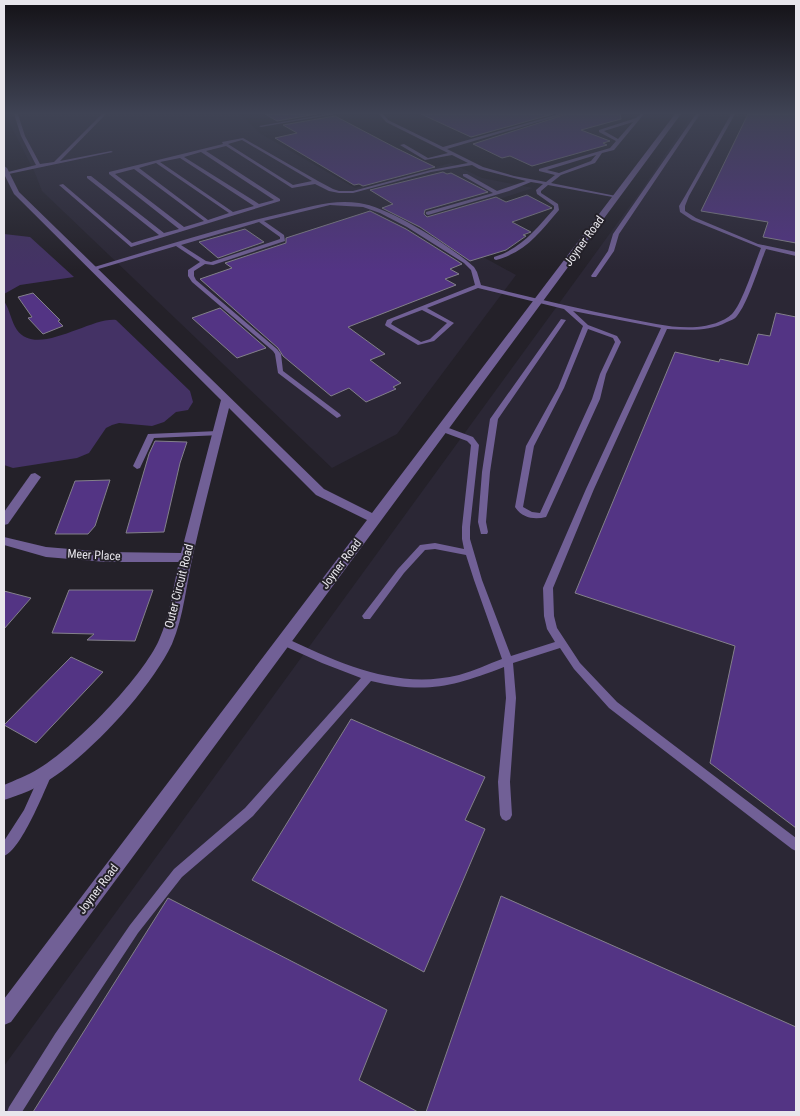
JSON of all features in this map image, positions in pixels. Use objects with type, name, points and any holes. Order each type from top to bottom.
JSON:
[{"type":"street","name":"Joyner Road","points":[[4,1015],[639,166]]},
{"type":"street","points":[[5,171],[13,194],[93,269],[320,492],[353,510],[375,519]]},
{"type":"street","name":"Outer Circuit Road","points":[[4,793],[46,774],[78,748],[120,704],[150,666],[164,644],[176,611],[186,558],[226,399]]},
{"type":"street","points":[[4,520],[35,477]]},
{"type":"street","name":"Meer Place","points":[[4,541],[46,552],[106,557],[186,558]]},
{"type":"lane","points":[[5,171],[38,166]]},
{"type":"lane","points":[[139,166],[111,174],[183,229]]},
{"type":"lane","points":[[163,166],[233,214]]},
{"type":"lane","points":[[196,166],[258,206]]},
{"type":"lane","points":[[61,185],[128,244],[135,244],[278,199],[226,166]]},
{"type":"lane","points":[[259,166],[293,188],[316,182]]},
{"type":"lane","points":[[289,166],[331,190],[348,192],[431,170],[458,166]]},
{"type":"lane","points":[[477,166],[487,170],[616,197]]},
{"type":"lane","points":[[554,166],[541,170],[559,174]]},
{"type":"lane","points":[[496,258],[514,253],[521,248],[535,236],[558,210],[556,205],[539,194],[538,191],[559,174],[584,166]]},
{"type":"lane","points":[[594,276],[612,251],[616,234],[662,166]]},
{"type":"lane","points":[[703,166],[682,206],[683,212],[694,219],[764,247],[796,254]]},
{"type":"lane","points":[[135,167],[207,222]]},
{"type":"lane","points":[[465,175],[497,193]]},
{"type":"lane","points":[[89,177],[164,235]]},
{"type":"lane","points":[[428,214],[532,180]]},
{"type":"lane","points":[[93,269],[260,220],[330,204],[349,204],[373,208],[464,260],[474,272],[478,286]]},
{"type":"lane","points":[[178,244],[204,262],[217,263],[283,240],[282,236],[260,220]]},
{"type":"lane","points":[[160,249],[158,243],[164,235]]},
{"type":"lane","points":[[423,308],[451,323],[432,340],[420,344],[388,325],[390,320],[478,286],[566,308],[665,327],[696,329],[708,327],[719,324],[734,316],[751,282],[764,247]]},
{"type":"lane","points":[[204,262],[191,270],[191,276],[194,281],[278,354],[280,372],[337,416]]},
{"type":"lane","points":[[566,308],[586,326],[616,338],[618,342],[603,374],[596,399],[543,515],[539,517],[524,513],[519,507],[530,446],[561,388],[586,326]]},
{"type":"lane","points":[[484,532],[482,522],[486,472],[494,419],[563,320]]},
{"type":"lane","points":[[665,327],[587,497],[548,588],[549,616],[552,628],[577,666],[613,705],[796,845]]},
{"type":"lane","points":[[442,429],[470,439],[474,445],[466,540],[478,580],[508,661],[511,698],[504,782],[506,815]]},
{"type":"lane","points":[[137,466],[151,436],[218,433]]},
{"type":"lane","points":[[367,616],[401,571],[423,547],[435,546],[471,554]]},
{"type":"lane","points":[[283,641],[334,665],[368,678],[388,682],[435,684],[460,679],[561,644]]},
{"type":"lane","points":[[14,1112],[60,1039],[134,929],[178,873],[249,812],[368,678]]},
{"type":"lane","points":[[4,850],[14,838],[34,806],[46,774]]},
{"type":"shaded area","points":[[31,166],[317,166],[355,188],[439,166],[457,166],[482,178],[533,188],[423,224],[516,275],[397,434],[332,468],[42,191]]},
{"type":"shaded area","points":[[658,166],[796,166],[796,1112],[4,1112],[4,1066]]},
{"type":"shaded area","points":[[4,234],[30,237],[74,277],[20,285],[4,294]]},
{"type":"shaded area","points":[[4,301],[17,330],[26,337],[37,340],[64,334],[92,324],[116,320],[190,391],[193,402],[188,410],[176,412],[164,422],[152,426],[119,423],[112,425],[106,428],[89,453],[77,458],[13,468],[4,465]]},
{"type":"building","points":[[322,166],[435,167],[363,186],[359,184],[354,185]]},
{"type":"building","points":[[723,166],[796,166],[796,243],[763,237],[768,222],[701,211]]},
{"type":"building","points":[[443,172],[451,173],[488,192],[425,210],[424,214],[427,217],[496,197],[506,202],[527,195],[552,208],[512,222],[531,232],[523,235],[526,236],[506,250],[470,261],[420,227],[382,208],[393,204],[370,190]]},
{"type":"building","points":[[370,211],[406,229],[462,264],[450,269],[459,274],[445,279],[456,285],[348,327],[385,354],[370,360],[401,383],[393,387],[396,389],[366,402],[349,388],[331,396],[283,356],[278,348],[200,279],[232,268],[225,263],[286,243],[286,238]]},
{"type":"building","points":[[245,229],[264,242],[218,258],[199,242]]},
{"type":"building","points":[[33,293],[60,320],[58,321],[63,326],[43,334],[28,318],[32,317],[18,297]]},
{"type":"building","points":[[220,308],[266,348],[237,358],[192,318]]},
{"type":"building","points":[[776,313],[796,317],[796,828],[710,763],[735,646],[575,593],[675,352],[719,362],[720,359],[748,365],[758,334],[770,336]]},
{"type":"building","points":[[155,441],[187,442],[180,463],[164,532],[126,533],[149,454]]},
{"type":"building","points":[[110,480],[95,526],[88,534],[55,534],[75,481]]},
{"type":"building","points":[[69,590],[153,590],[135,641],[87,640],[94,634],[52,633]]},
{"type":"building","points":[[4,591],[31,598],[4,629]]},
{"type":"building","points":[[71,657],[103,672],[36,743],[4,725]]},
{"type":"building","points":[[351,719],[485,777],[465,820],[485,829],[424,972],[252,880]]},
{"type":"building","points":[[501,896],[796,1027],[796,1112],[426,1112]]},
{"type":"building","points":[[168,898],[387,1010],[359,1080],[418,1112],[33,1112]]}]
